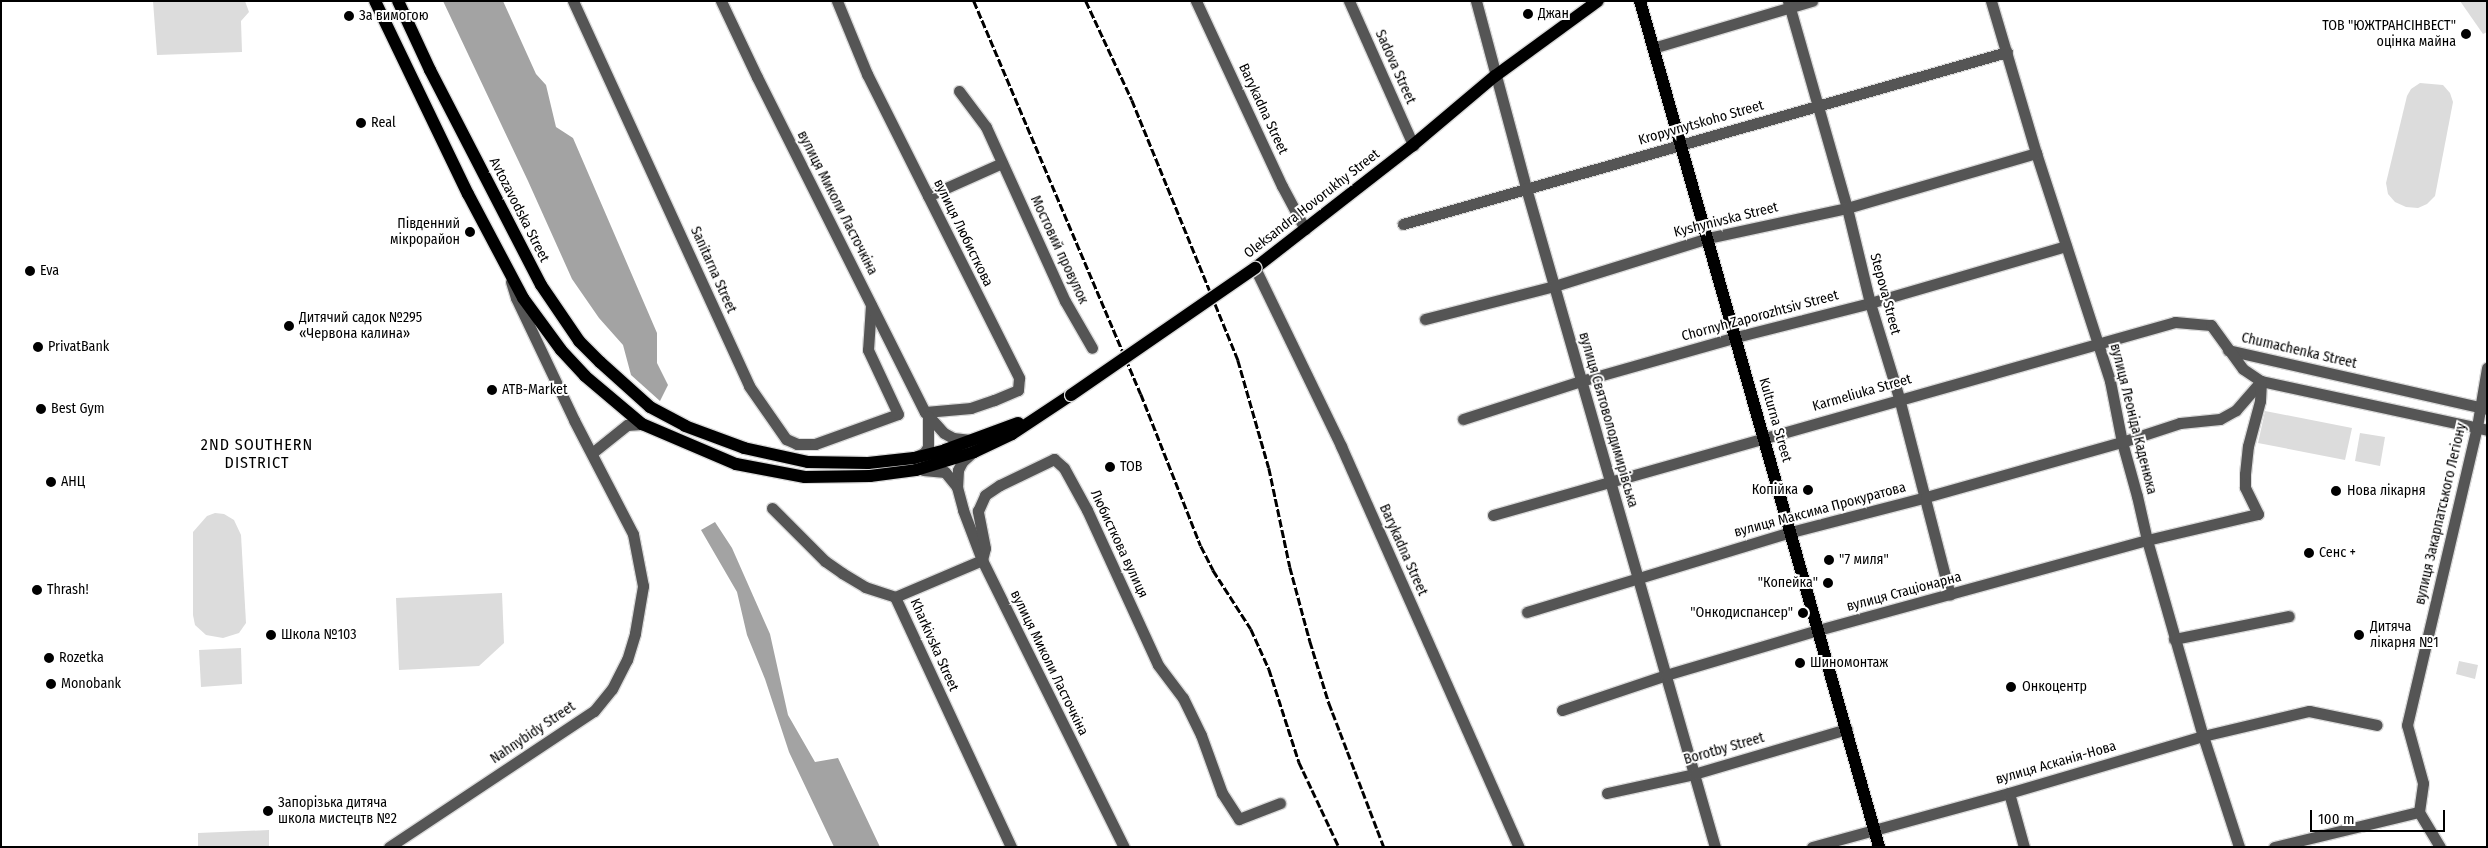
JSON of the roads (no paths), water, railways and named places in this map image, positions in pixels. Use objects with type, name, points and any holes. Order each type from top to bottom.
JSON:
[{"type":"main road","points":[[375,1],[468,194],[523,298],[562,350],[585,376],[642,424]]},
{"type":"main road","name":"Avtozavodska Street","points":[[398,1],[488,184],[541,285],[579,341],[650,407]]},
{"type":"main road","name":"Oleksandra Hovorukhy Street","points":[[642,424],[736,464],[805,477],[870,476],[975,446],[1034,417],[1071,395],[1255,268],[1413,145],[1496,76],[1598,1]]},
{"type":"main road","name":"Kulturna Street","points":[[1640,1],[1879,847]]},
{"type":"main road","points":[[468,194],[488,184]]},
{"type":"main road","name":"Oleksandra Hovorukhy Street","points":[[650,407],[685,426],[744,448],[808,462],[915,464]]},
{"type":"street","name":"Sanitarna Street","points":[[573,1],[749,386],[786,439],[797,444],[815,444],[898,414],[868,350],[871,305]]},
{"type":"street","name":"вулиця Миколи Ласточкіна","points":[[721,1],[757,77],[926,414],[935,425],[953,438],[975,446],[958,470],[957,487],[963,510],[982,560],[1124,847]]},
{"type":"street","name":"вулиця Любисткова","points":[[837,1],[867,74],[1020,384],[1018,390],[971,408],[926,414]]},
{"type":"street","name":"Barykadna Street","points":[[1196,1],[1282,186],[1305,229]]},
{"type":"street","name":"Sadova Street","points":[[1349,1],[1413,145]]},
{"type":"street","name":"вулиця Святоволодимирівська","points":[[1476,1],[1526,188],[1715,847]]},
{"type":"street","points":[[1653,48],[1789,4],[1812,1]]},
{"type":"street","name":"вулиця Леоніда Каденюка","points":[[1991,1],[2036,154],[2098,342],[2117,408],[2122,442],[2138,496],[2147,540],[2174,639],[2239,847]]},
{"type":"street","name":"Stepova Street","points":[[1789,4],[1847,208],[1870,303],[1899,398],[1926,497],[1950,595]]},
{"type":"street","name":"Kropyvnytskoho Street","points":[[1403,224],[2007,52]]},
{"type":"street","name":"Мостовий провулок","points":[[959,91],[986,127],[1065,301],[1092,348]]},
{"type":"street","name":"Kyshynivska Street","points":[[1425,319],[1554,286],[1708,238],[1847,208],[2036,154]]},
{"type":"street","points":[[928,196],[1002,163]]},
{"type":"street","name":"Chornyh Zaporozhtsiv Street","points":[[1463,419],[1581,381],[1736,337],[1870,303],[2066,246]]},
{"type":"street","name":"Barykadna Street","points":[[1255,268],[1341,446],[1519,847]]},
{"type":"street","points":[[508,271],[516,298],[574,420],[592,453],[627,425],[642,424]]},
{"type":"street","name":"Karmeliuka Street","points":[[1493,515],[1899,398],[2175,322],[2211,325],[2228,350]]},
{"type":"street","name":"Chumachenka Street","points":[[2228,350],[2243,369],[2261,381],[2482,429]]},
{"type":"street","name":"Chumachenka Street","points":[[2228,350],[2483,408]]},
{"type":"street","name":"вулиця Закарпатського Легіону","points":[[2418,812],[2424,783],[2407,725],[2482,429],[2487,368]]},
{"type":"street","name":"вулиця Максима Прокуратова","points":[[1527,612],[1791,532],[1926,497],[2122,442],[2180,423],[2227,416],[2236,410],[2261,381]]},
{"type":"street","name":"вулиця Стаціонарна","points":[[1562,710],[1666,675],[1818,630],[2147,540],[2258,514],[2245,487],[2244,474],[2248,446],[2260,401],[2261,381]]},
{"type":"street","name":"вулиця Миколи Ласточкіна","points":[[915,464],[928,447],[926,414]]},
{"type":"street","name":"Nahnybidy Street","points":[[389,847],[594,711],[612,689],[627,660],[643,586],[633,534],[592,453]]},
{"type":"street","name":"Любисткова вулиця","points":[[982,560],[985,548],[978,511],[985,495],[1000,485],[1054,459],[1064,468],[1083,503],[1158,665],[1183,698],[1201,735],[1227,800],[1239,819],[1280,803]]},
{"type":"street","points":[[915,464],[945,472],[957,487]]},
{"type":"street","name":"Kharkivska Street","points":[[772,508],[825,561],[842,574],[865,587],[895,597],[1011,847]]},
{"type":"street","points":[[895,597],[982,560]]},
{"type":"street","points":[[2174,639],[2290,616]]},
{"type":"street","name":"вулиця Асканія-Нова","points":[[1812,847],[2009,793],[2203,736],[2309,711],[2377,725]]},
{"type":"street","name":"Borotby Street","points":[[1608,793],[1694,774],[1847,729]]},
{"type":"street","points":[[2009,793],[2024,847]]},
{"type":"street","points":[[2274,847],[2418,812],[2440,847]]},
{"type":"railway","points":[[974,1],[1141,394],[1201,546],[1213,570],[1251,629],[1269,669],[1299,762],[1339,847]]},
{"type":"railway","points":[[1086,1],[1132,100],[1238,360],[1269,468],[1290,567],[1310,641],[1329,703],[1384,847]]},
{"type":"place","name":"Джан","points":[[1528,14]]},
{"type":"place","name":"За вимогою","points":[[349,16]]},
{"type":"place","name":"ТОВ \"ЮЖТРАНСІНВЕСТ\" оцінка майна","points":[[2466,34]]},
{"type":"place","name":"Real","points":[[361,123]]},
{"type":"place","name":"Південний мікрорайон","points":[[470,232]]},
{"type":"place","name":"Eva","points":[[30,271]]},
{"type":"place","name":"Дитячий садок №295 «Червона калина»","points":[[289,326]]},
{"type":"place","name":"PrivatBank","points":[[38,347]]},
{"type":"place","name":"ATB-Market","points":[[492,390]]},
{"type":"place","name":"Best Gym","points":[[41,409]]},
{"type":"place","name":"ТОВ","points":[[1110,467]]},
{"type":"place","name":"АНЦ","points":[[51,482]]},
{"type":"place","name":"Копійка","points":[[1808,490]]},
{"type":"place","name":"Нова лікарня","points":[[2336,491]]},
{"type":"place","name":"Сенс +","points":[[2309,553]]},
{"type":"place","name":"\"7 миля\"","points":[[1829,560]]},
{"type":"place","name":"\"Копейка\"","points":[[1828,583]]},
{"type":"place","name":"Thrash!","points":[[37,590]]},
{"type":"place","name":"\"Онкодиспансер\"","points":[[1803,613]]},
{"type":"place","name":"Школа №103","points":[[271,635]]},
{"type":"place","name":"Дитяча лікарня №1","points":[[2359,635]]},
{"type":"place","name":"Rozetka","points":[[49,658]]},
{"type":"place","name":"Шиномонтаж","points":[[1800,663]]},
{"type":"place","name":"Monobank","points":[[51,684]]},
{"type":"place","name":"Онкоцентр","points":[[2011,687]]},
{"type":"place","name":"Запорізька дитяча школа мистецтв №2","points":[[268,811]]},
{"type":"district","name":"2ND SOUTHERN DISTRICT","points":[[257,454]]}]
